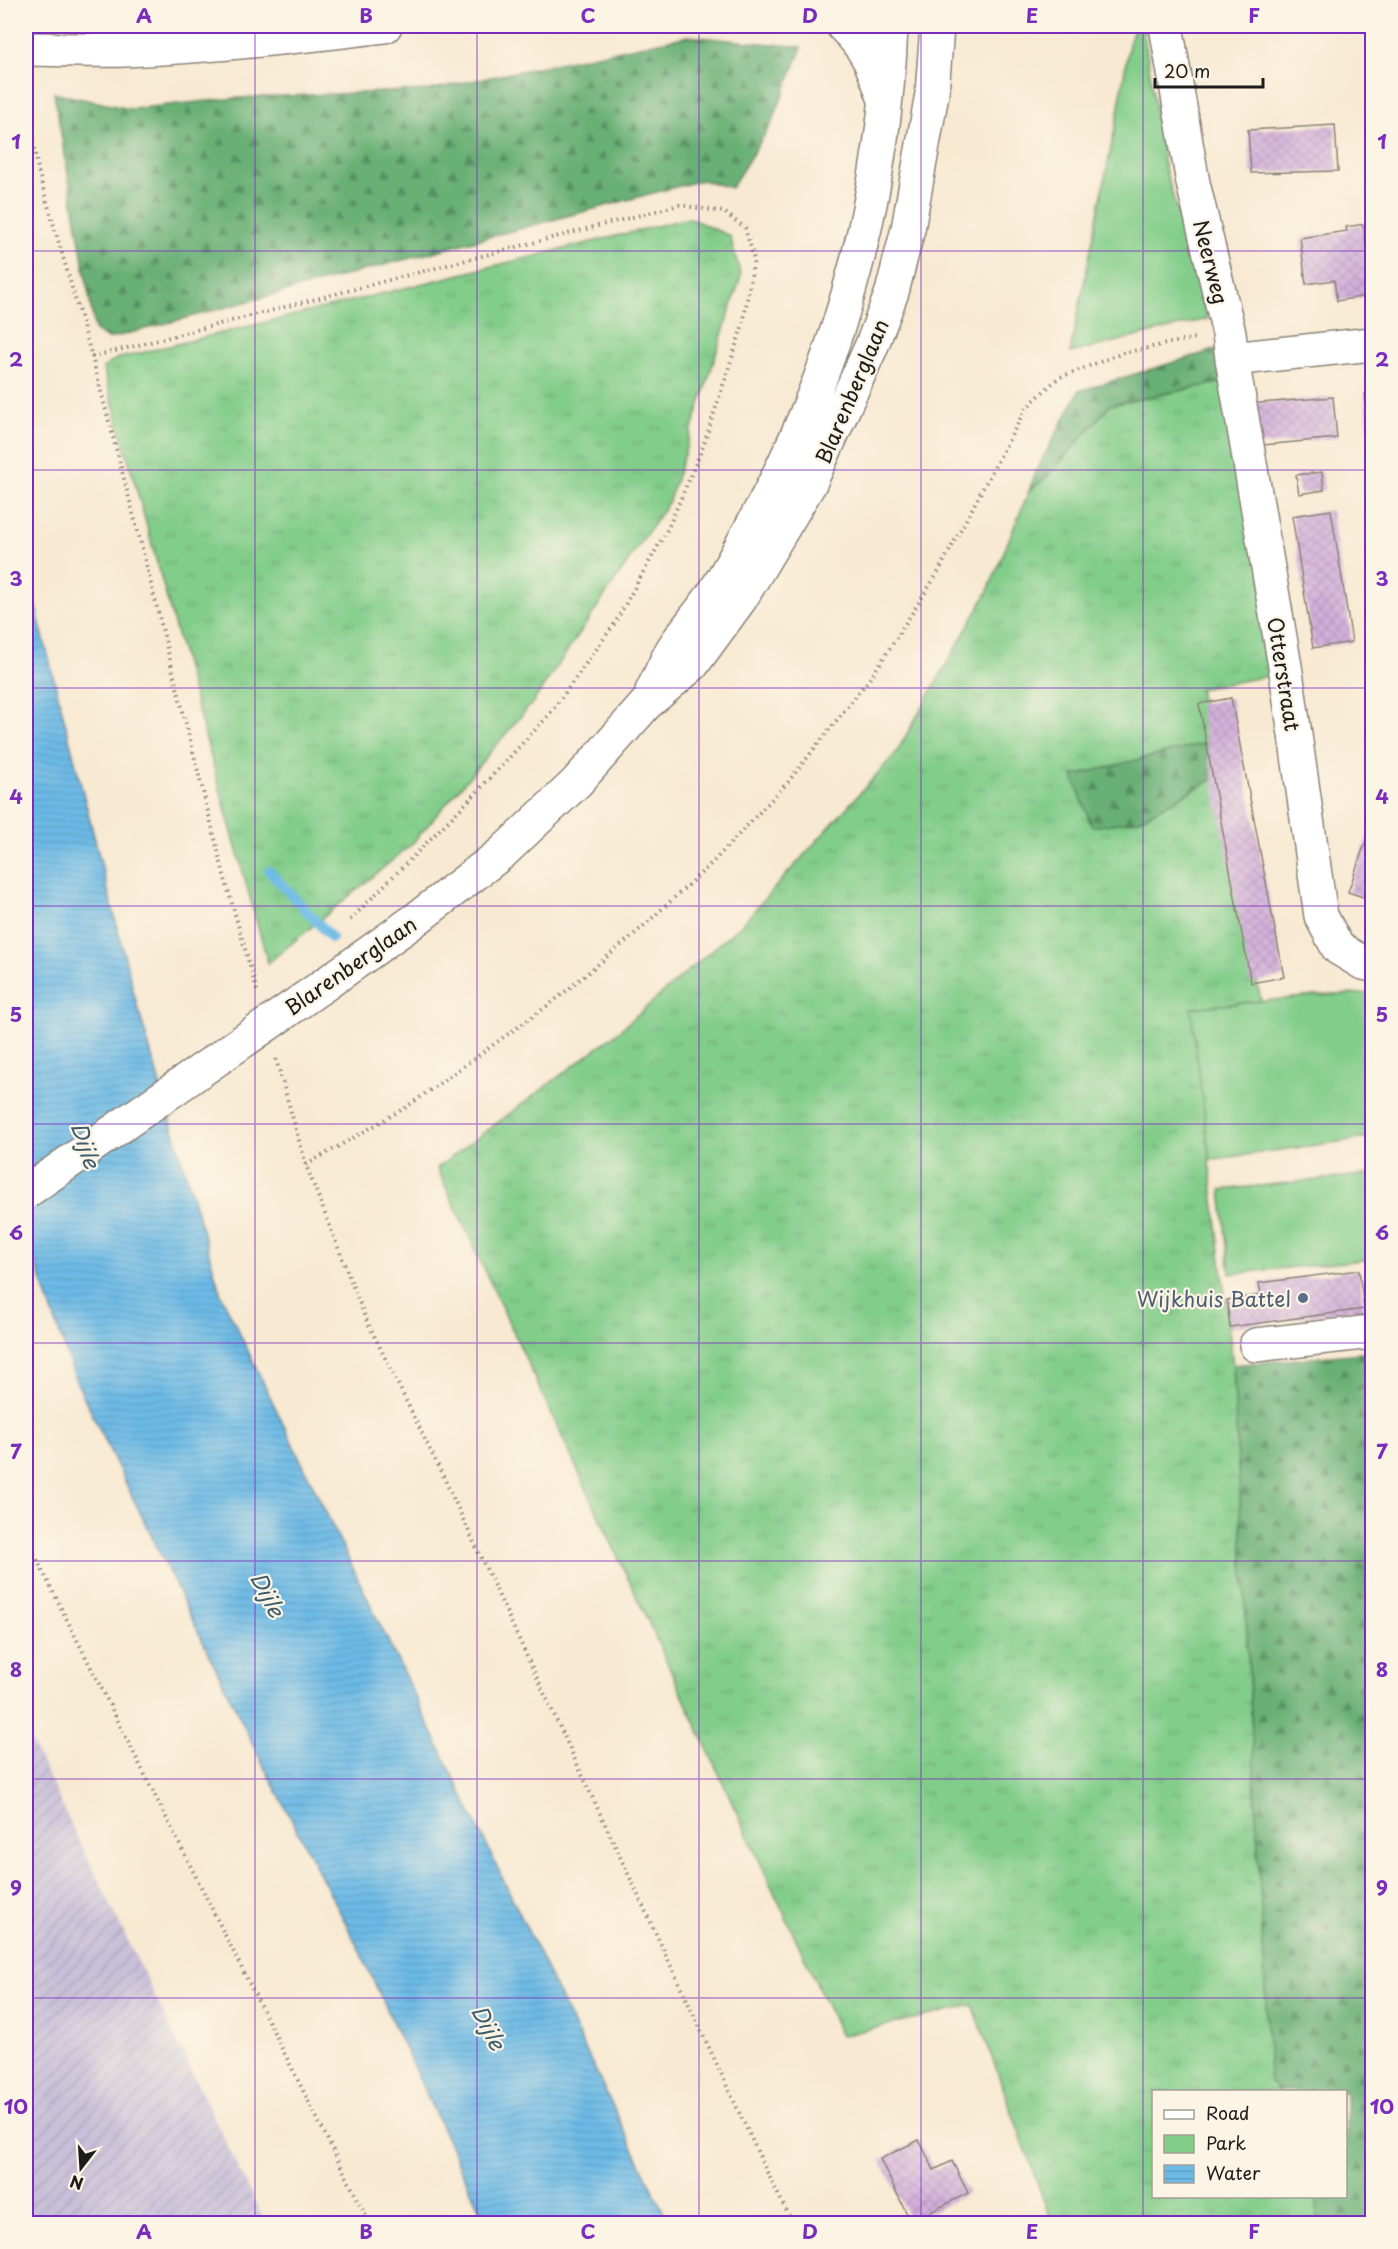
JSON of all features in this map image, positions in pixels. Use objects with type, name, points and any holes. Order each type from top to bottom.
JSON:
[{"type":"street","points":[[26,49],[124,50],[332,33],[385,26]]},
{"type":"street","points":[[843,26],[860,42],[886,101]]},
{"type":"street","name":"Blarenberglaan","points":[[646,704],[672,651],[722,581],[769,495],[816,390],[855,274],[886,101],[891,26]]},
{"type":"street","name":"Blarenberglaan","points":[[26,1192],[411,923],[502,852],[576,783],[646,704],[692,665],[741,598],[810,483],[872,345],[892,292],[908,229],[932,94],[937,26]]},
{"type":"street","name":"Neerweg","points":[[1166,26],[1193,183],[1231,346]]},
{"type":"street","points":[[1231,346],[1372,344]]},
{"type":"street","name":"Otterstraat","points":[[1231,346],[1286,672],[1321,916],[1338,948],[1363,963],[1372,965]]},
{"type":"street","points":[[1256,1345],[1372,1332]]},
{"type":"path","points":[[26,107],[39,174],[92,357],[225,879],[259,998]]},
{"type":"path","points":[[92,357],[679,205],[724,212],[745,228],[754,260],[743,324],[703,447],[668,528],[615,623],[549,715],[474,795],[348,922]]},
{"type":"path","points":[[306,1165],[405,1108],[554,1001],[637,932],[713,862],[788,782],[874,673],[937,574],[1026,408],[1058,378],[1123,353],[1231,346]]},
{"type":"path","points":[[275,1054],[306,1165],[365,1317],[443,1476],[765,2168],[793,2223]]},
{"type":"path","points":[[26,1538],[370,2223]]},
{"type":"shaded area","points":[[26,1731],[265,2223],[26,2223]]},
{"type":"green space","points":[[1135,26],[1143,26],[1164,165],[1208,319],[1070,353],[1118,113],[1129,44]]},
{"type":"green space","points":[[688,36],[802,47],[772,123],[731,188],[702,180],[108,339],[95,331],[54,93],[130,109],[237,98],[429,90]]},
{"type":"green space","points":[[689,218],[730,236],[741,276],[669,501],[533,702],[411,845],[268,963],[103,368],[116,359]]},
{"type":"green space","points":[[1221,348],[1227,381],[1110,405],[1049,475],[1029,491],[1036,471],[1079,391]]},
{"type":"green space","points":[[1227,381],[1279,674],[1199,689],[1209,742],[1074,776],[1138,820],[1215,778],[1261,1001],[1192,1008],[1233,1365],[1270,2082],[1278,2090],[1152,2090],[1152,2198],[1317,2198],[1317,2223],[1052,2223],[973,2005],[841,2036],[437,1168],[613,1036],[742,924],[896,753],[987,593],[1029,491],[1049,475],[1110,405]]},
{"type":"green space","points":[[1209,742],[1215,778],[1138,820],[1092,827],[1073,776]]},
{"type":"green space","points":[[1372,993],[1372,1137],[1210,1160],[1191,1008]]},
{"type":"green space","points":[[1372,1174],[1372,1259],[1230,1274],[1221,1190]]},
{"type":"green space","points":[[1372,1352],[1372,2223],[1317,2223],[1317,2198],[1347,2198],[1347,2090],[1278,2090],[1270,2082],[1233,1365]]},
{"type":"water","name":"Dijle","points":[[26,569],[137,1005],[221,1295],[669,2223],[486,2223],[355,1941],[263,1765],[76,1381],[26,1235]]},
{"type":"building","points":[[1335,125],[1338,171],[1251,173],[1248,130]]},
{"type":"building","points":[[1363,224],[1366,245],[1372,244],[1372,295],[1337,301],[1334,280],[1306,284],[1300,238],[1347,231],[1346,227]]},
{"type":"building","points":[[1372,393],[1372,437],[1370,438],[1365,394]]},
{"type":"building","points":[[1333,397],[1337,438],[1252,446],[1248,404]]},
{"type":"building","points":[[1322,472],[1324,490],[1299,494],[1296,475]]},
{"type":"building","points":[[1331,510],[1352,642],[1313,648],[1292,516]]},
{"type":"building","points":[[1231,698],[1284,977],[1251,983],[1199,704]]},
{"type":"building","points":[[1372,823],[1372,900],[1348,892]]},
{"type":"building","name":"Wijkhuis Battel","points":[[1359,1270],[1364,1309],[1230,1327],[1227,1300],[1261,1295],[1259,1283]]},
{"type":"building","points":[[919,2140],[934,2170],[952,2161],[968,2193],[911,2222],[880,2159]]},
{"type":"waterway","points":[[269,871],[332,938]]},
{"type":"place","name":"Wijkhuis Battel","points":[[1303,1298]]}]
